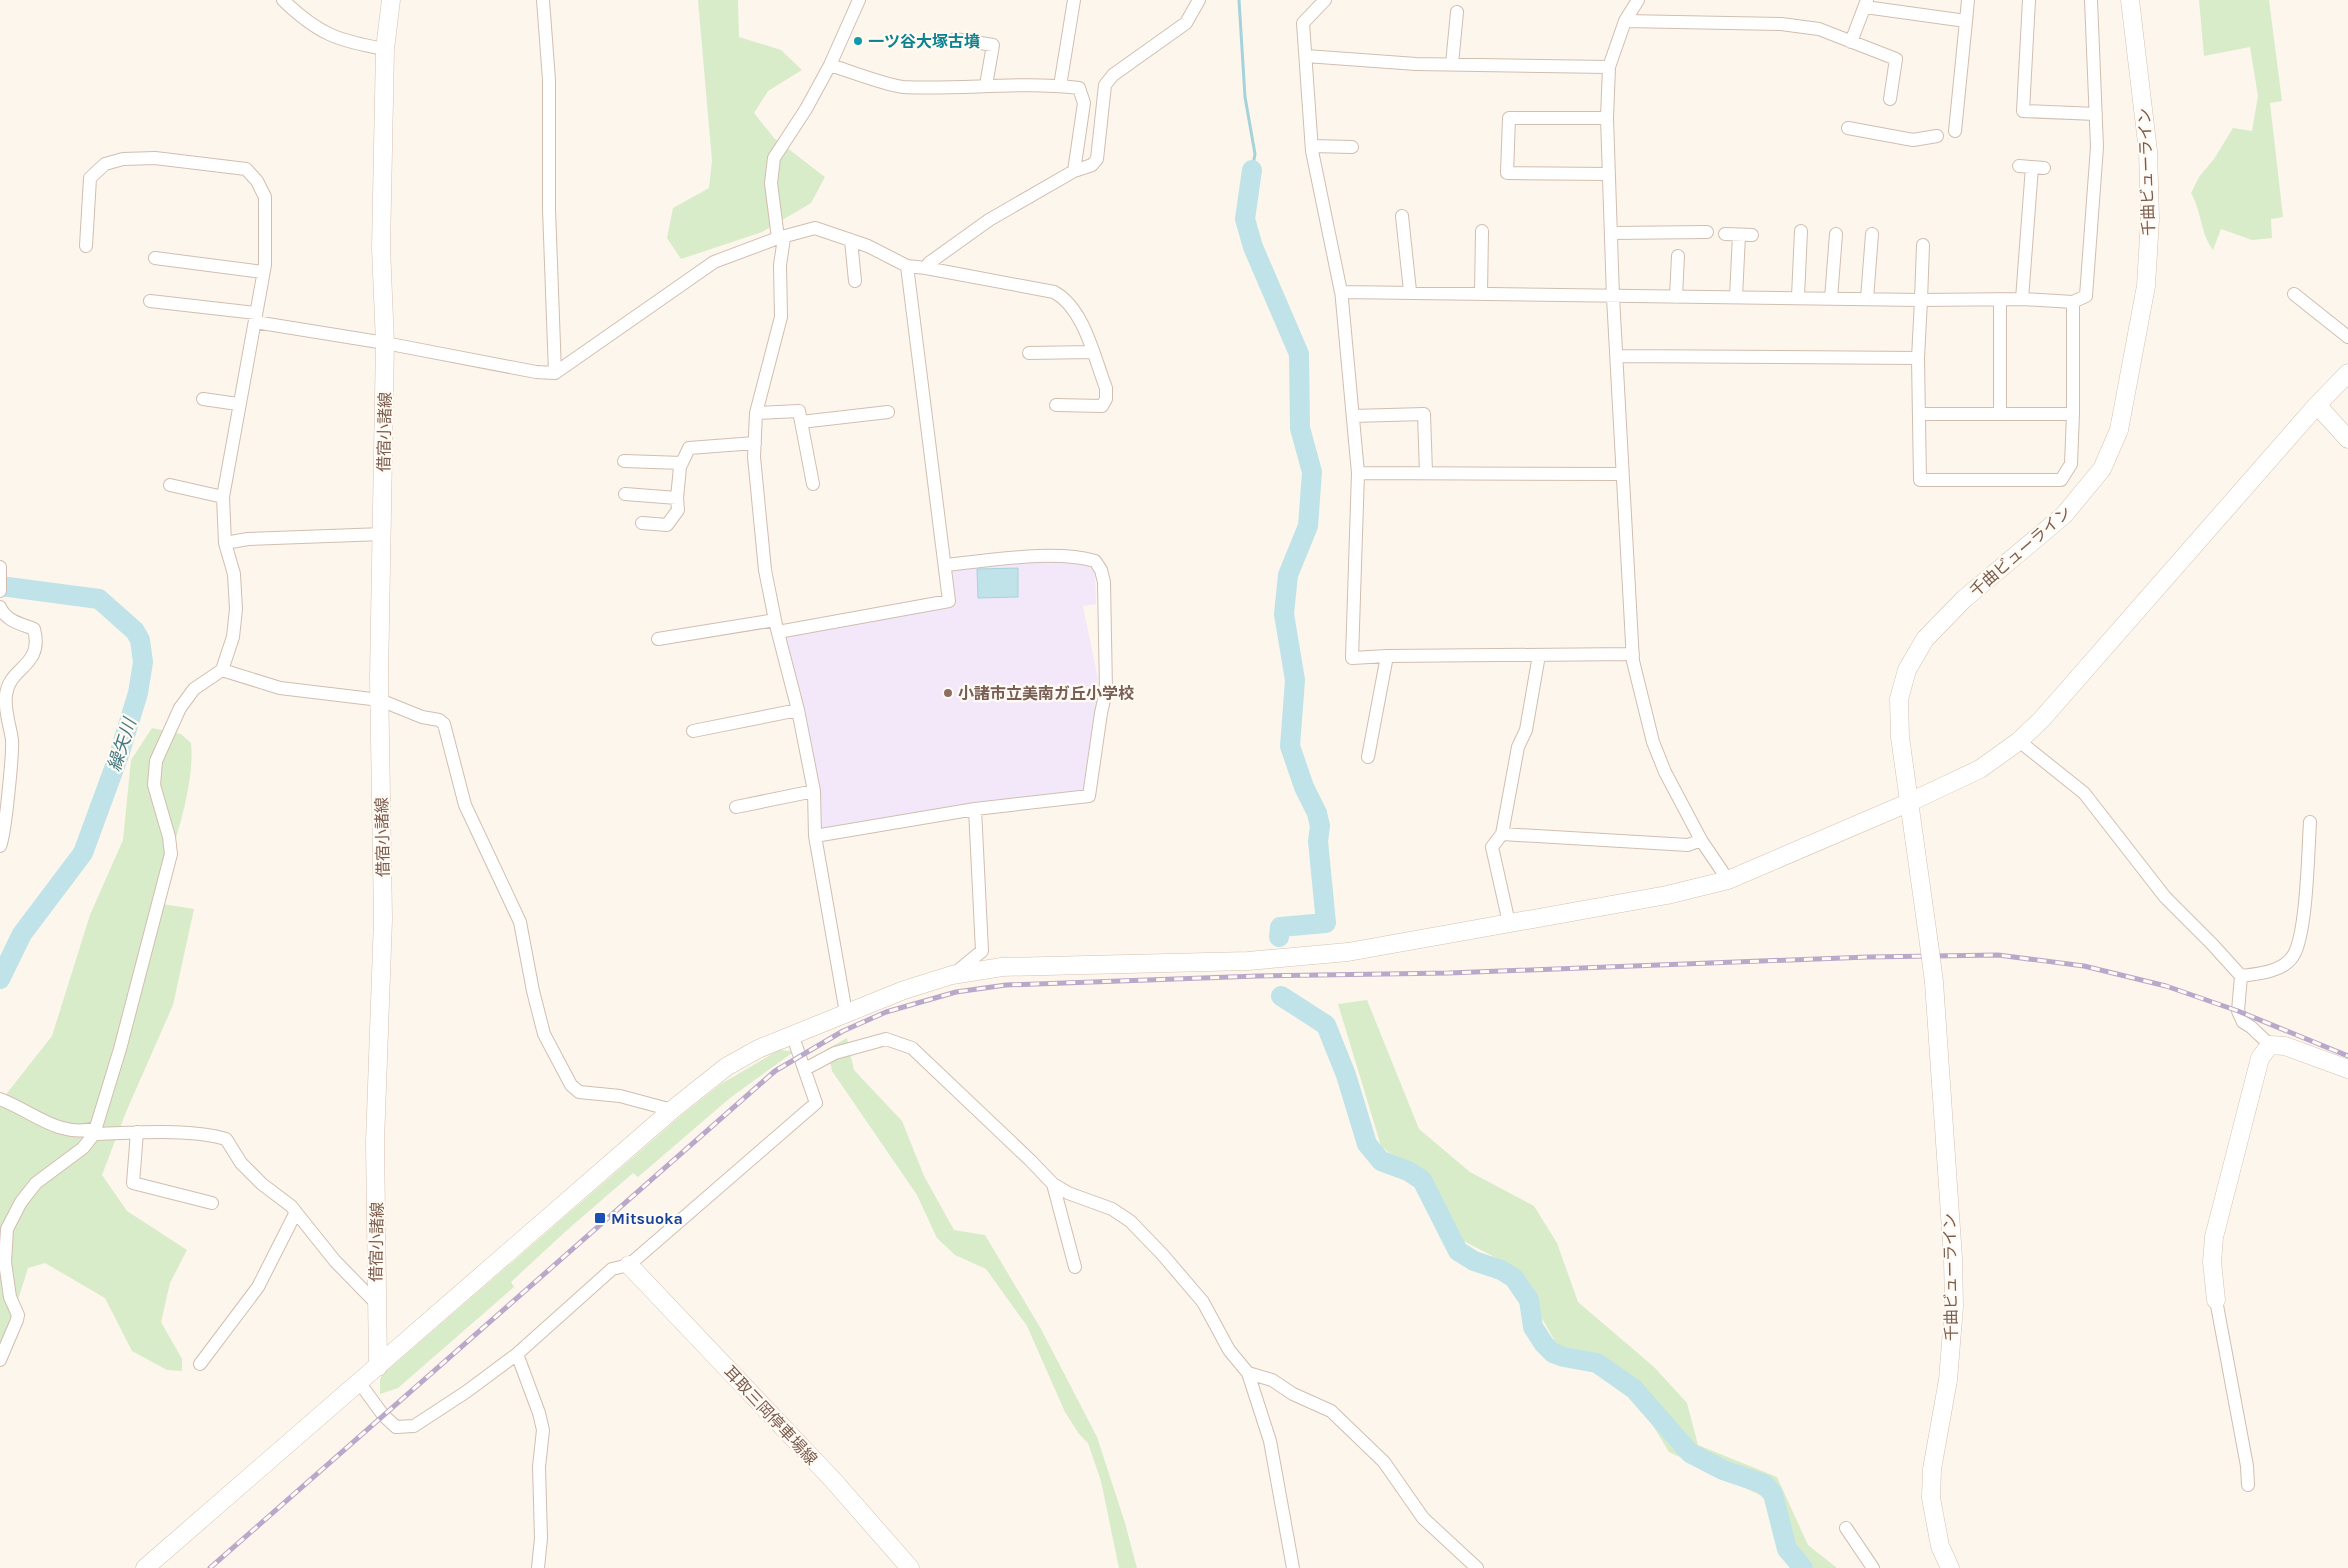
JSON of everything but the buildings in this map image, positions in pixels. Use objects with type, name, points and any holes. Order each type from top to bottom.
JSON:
[{"type":"street","points":[[283,0],[300,17],[328,35],[385,49]]},
{"type":"street","name":"借宿小諸線","points":[[378,1367],[375,1142],[383,956],[380,700],[385,343],[382,248],[385,49],[391,0]]},
{"type":"street","points":[[542,0],[548,80],[549,209],[555,373]]},
{"type":"street","points":[[846,1013],[814,836],[814,791],[798,710],[776,626],[765,570],[754,457],[756,413],[781,317],[781,238],[771,183],[774,158],[806,109],[830,65],[859,0]]},
{"type":"street","points":[[1060,86],[1074,0]]},
{"type":"street","points":[[926,268],[929,263],[989,220],[1074,171],[1092,166],[1096,159],[1105,85],[1113,75],[1186,23],[1199,0]]},
{"type":"street","points":[[1325,0],[1303,23],[1312,146],[1341,289],[1358,473],[1352,658],[1387,656],[1633,654]]},
{"type":"street","points":[[1638,0],[1625,21],[1609,67],[1607,118],[1613,297],[1633,654],[1653,742],[1665,772],[1701,840],[1728,880]]},
{"type":"street","points":[[1955,131],[1968,0]]},
{"type":"street","points":[[2029,0],[2023,111],[2096,114]]},
{"type":"street","points":[[1341,289],[1341,292],[1410,291],[1613,297],[2022,299],[2074,302],[2086,296],[2097,147],[2091,0]]},
{"type":"street","name":"千曲ビューライン","points":[[1950,1568],[1940,1546],[1930,1498],[1932,1469],[1948,1380],[1954,1306],[1953,1258],[1934,982],[1900,736],[1899,700],[1907,670],[1925,639],[1964,599],[2064,515],[2102,468],[2119,430],[2146,286],[2150,219],[2148,151],[2130,0]]},
{"type":"street","points":[[1851,42],[1866,4],[1966,21]]},
{"type":"street","points":[[1452,64],[1457,12]]},
{"type":"street","points":[[1625,21],[1781,24],[1820,30],[1896,59],[1890,99]]},
{"type":"street","points":[[954,39],[993,45],[986,85]]},
{"type":"street","points":[[1306,56],[1416,64],[1609,67]]},
{"type":"street","points":[[830,65],[902,87],[986,85],[1079,88],[1084,103],[1074,171]]},
{"type":"street","points":[[1607,118],[1509,118],[1507,173],[1609,174]]},
{"type":"street","points":[[1848,128],[1913,140],[1938,136]]},
{"type":"street","points":[[1312,146],[1352,147]]},
{"type":"street","points":[[0,1360],[18,1314],[10,1297],[5,1262],[7,1228],[21,1202],[36,1182],[84,1148],[95,1131],[120,1049],[170,854],[169,837],[154,786],[156,762],[180,708],[194,689],[222,670],[233,637],[236,609],[234,574],[225,543],[223,497],[238,404],[256,318],[263,272],[265,197],[257,181],[246,169],[155,158],[123,159],[105,164],[90,178],[86,246]]},
{"type":"street","points":[[2022,299],[2032,167]]},
{"type":"street","points":[[1402,216],[1410,291]]},
{"type":"street","points":[[150,301],[256,318],[536,372],[555,373],[714,262],[814,228],[868,246],[907,266],[1054,292],[1067,301],[1077,314],[1106,388],[1106,399],[1102,406],[1056,405]]},
{"type":"street","points":[[1481,294],[1482,231]]},
{"type":"street","points":[[1612,233],[1707,232]]},
{"type":"street","points":[[1798,297],[1801,232]]},
{"type":"street","points":[[1725,234],[1752,235]]},
{"type":"street","points":[[1830,299],[1836,234]]},
{"type":"street","points":[[1867,299],[1872,234]]},
{"type":"street","points":[[1736,297],[1739,235]]},
{"type":"street","points":[[851,240],[855,281]]},
{"type":"street","points":[[1923,245],[1918,358],[1920,480],[2061,480],[2071,464],[2074,302]]},
{"type":"street","points":[[1676,297],[1678,256]]},
{"type":"street","points":[[155,258],[263,272]]},
{"type":"street","points":[[658,638],[776,626],[948,601],[907,266]]},
{"type":"street","points":[[2294,294],[2348,337]]},
{"type":"street","points":[[2000,299],[2000,413]]},
{"type":"street","points":[[1029,353],[1092,352]]},
{"type":"street","points":[[1617,356],[1918,358]]},
{"type":"street","points":[[145,1568],[672,1110],[726,1067],[758,1049],[792,1034],[904,990],[952,975],[1002,967],[1248,961],[1348,952],[1668,895],[1728,880],[1910,802],[1980,768],[2019,741],[2060,700],[2317,405],[2348,373]]},
{"type":"street","points":[[203,399],[238,404]]},
{"type":"street","points":[[2317,405],[2348,439]]},
{"type":"street","points":[[756,413],[799,412],[813,484]]},
{"type":"street","points":[[801,422],[888,412]]},
{"type":"street","points":[[1353,416],[1424,414],[1426,473]]},
{"type":"street","points":[[1920,414],[2073,414]]},
{"type":"street","points":[[642,523],[667,525],[678,510],[677,498],[682,463],[689,448],[755,443]]},
{"type":"street","points":[[624,461],[682,463]]},
{"type":"street","points":[[1358,473],[1622,474]]},
{"type":"street","points":[[170,485],[223,497]]},
{"type":"street","points":[[625,494],[677,498]]},
{"type":"street","points":[[225,543],[248,539],[383,534]]},
{"type":"street","points":[[814,836],[975,809],[1089,796],[1106,691],[1104,582],[1101,570],[1095,561],[1081,557],[1042,557],[945,565]]},
{"type":"street","points":[[0,567],[0,591]]},
{"type":"street","points":[[0,607],[3,615],[34,629],[37,640],[36,652],[7,687],[5,701],[12,742],[0,846]]},
{"type":"street","points":[[1509,923],[1492,848],[1502,834],[1518,747],[1526,730],[1539,655]]},
{"type":"street","points":[[1368,757],[1387,656]]},
{"type":"street","points":[[222,670],[280,688],[380,700],[422,717],[439,720],[444,724],[465,806],[520,922],[533,991],[544,1034],[571,1085],[579,1092],[620,1096],[672,1110]]},
{"type":"street","points":[[693,731],[798,710]]},
{"type":"street","points":[[2019,741],[2084,793],[2165,897],[2212,944],[2240,976],[2238,1011],[2242,1022],[2251,1027],[2270,1045],[2285,1046],[2348,1069]]},
{"type":"street","points":[[736,807],[814,791]]},
{"type":"street","points":[[952,975],[982,951],[975,809]]},
{"type":"street","points":[[2240,976],[2266,973],[2293,957],[2301,933],[2310,822]]},
{"type":"street","points":[[1502,834],[1688,845],[1701,840]]},
{"type":"street","points":[[359,1382],[396,1427],[414,1426],[466,1392],[517,1354],[612,1269],[629,1265],[816,1104],[792,1034]]},
{"type":"street","points":[[805,1069],[835,1053],[886,1039],[912,1048],[1016,1146],[1053,1184],[1068,1193],[1112,1209],[1130,1221],[1203,1302],[1229,1350],[1248,1373],[1270,1441],[1293,1568]]},
{"type":"street","points":[[2248,1485],[2248,1466],[2216,1300],[2212,1262],[2214,1237],[2250,1091],[2260,1058],[2270,1045]]},
{"type":"street","points":[[0,1099],[63,1130],[212,1134],[226,1139],[241,1163],[296,1212],[335,1261],[376,1304]]},
{"type":"street","points":[[137,1132],[133,1183],[212,1203]]},
{"type":"street","points":[[1053,1184],[1075,1267]]},
{"type":"street","points":[[200,1364],[258,1287],[296,1212]]},
{"type":"street","name":"耳取三岡停車場線","points":[[629,1265],[832,1479],[910,1568]]},
{"type":"street","points":[[517,1354],[539,1413],[542,1430],[540,1467],[541,1538],[538,1568]]},
{"type":"street","points":[[1248,1373],[1272,1380],[1293,1394],[1331,1411],[1384,1462],[1423,1518],[1478,1568]]},
{"type":"street","points":[[1846,1528],[1873,1568]]},
{"type":"shaded area","name":"小諸市立美南ガ丘小学校","points":[[1027,560],[1084,561],[1095,573],[1096,604],[1083,606],[1098,679],[1097,707],[1086,791],[821,828],[811,753],[784,638],[792,631],[950,603],[948,566]]},
{"type":"green space","points":[[698,0],[738,0],[739,37],[781,50],[802,70],[768,91],[754,113],[774,138],[825,177],[811,203],[762,232],[681,259],[667,238],[673,208],[709,188],[712,161]]},
{"type":"green space","points":[[2199,0],[2269,0],[2282,101],[2270,103],[2283,217],[2271,219],[2272,238],[2252,240],[2221,229],[2213,250],[2191,193],[2199,177],[2214,159],[2233,128],[2252,131],[2258,96],[2250,47],[2204,56]]},
{"type":"green space","points":[[152,728],[181,734],[191,743],[191,761],[186,801],[156,903],[194,909],[173,1005],[126,1112],[102,1175],[127,1211],[187,1250],[170,1283],[161,1322],[182,1359],[182,1371],[167,1370],[132,1351],[105,1298],[45,1263],[28,1268],[12,1319],[0,1347],[0,1102],[52,1036],[90,915],[123,840],[131,760]]},
{"type":"green space","points":[[1367,1000],[1419,1129],[1470,1172],[1534,1206],[1557,1243],[1578,1302],[1654,1367],[1687,1403],[1698,1445],[1777,1477],[1808,1545],[1837,1568],[1807,1568],[1793,1549],[1786,1524],[1762,1496],[1669,1452],[1618,1368],[1604,1356],[1557,1345],[1534,1304],[1504,1262],[1456,1237],[1429,1195],[1398,1160],[1381,1146],[1338,1004]]},
{"type":"green space","points":[[847,1038],[854,1070],[902,1121],[924,1176],[954,1230],[985,1235],[1041,1329],[1097,1437],[1125,1523],[1137,1568],[1119,1568],[1101,1481],[1088,1443],[1079,1434],[1065,1412],[1027,1326],[986,1269],[955,1255],[937,1238],[917,1195],[832,1071],[827,1049]]},
{"type":"green space","points":[[779,1050],[792,1053],[730,1098],[638,1177],[633,1173],[511,1282],[514,1287],[398,1388],[380,1394],[380,1379],[383,1374],[683,1114],[721,1084]]},
{"type":"water","points":[[1018,568],[1018,597],[978,598],[977,569]]},
{"type":"waterway","points":[[1239,0],[1245,97],[1255,154],[1252,170]]},
{"type":"waterway","points":[[1252,170],[1245,219],[1253,247],[1299,354],[1300,428],[1312,472],[1308,526],[1288,575],[1284,614],[1295,680],[1290,746],[1304,787],[1317,813],[1320,826],[1318,841],[1326,923],[1280,927],[1279,937]]},
{"type":"waterway","name":"繰矢川","points":[[0,586],[99,599],[135,631],[140,640],[143,662],[138,693],[119,755],[83,853],[22,934],[0,979]]},
{"type":"waterway","points":[[1281,996],[1326,1025],[1346,1075],[1367,1144],[1381,1161],[1408,1171],[1422,1180],[1458,1251],[1474,1261],[1501,1270],[1514,1278],[1529,1300],[1533,1327],[1544,1344],[1553,1353],[1597,1363],[1634,1389],[1690,1453],[1723,1470],[1764,1484],[1773,1494],[1787,1549],[1803,1568]]},
{"type":"railway","points":[[210,1568],[775,1071],[843,1031],[886,1012],[956,992],[1006,985],[1258,976],[1449,973],[1868,957],[1998,955],[2084,966],[2166,986],[2238,1011],[2348,1056]]},
{"type":"place","name":"一ツ谷大塚古墳","points":[[858,41]]},
{"type":"place","name":"小諸市立美南ガ丘小学校","points":[[948,693]]},
{"type":"place","name":"Mitsuoka","points":[[600,1218]]}]
